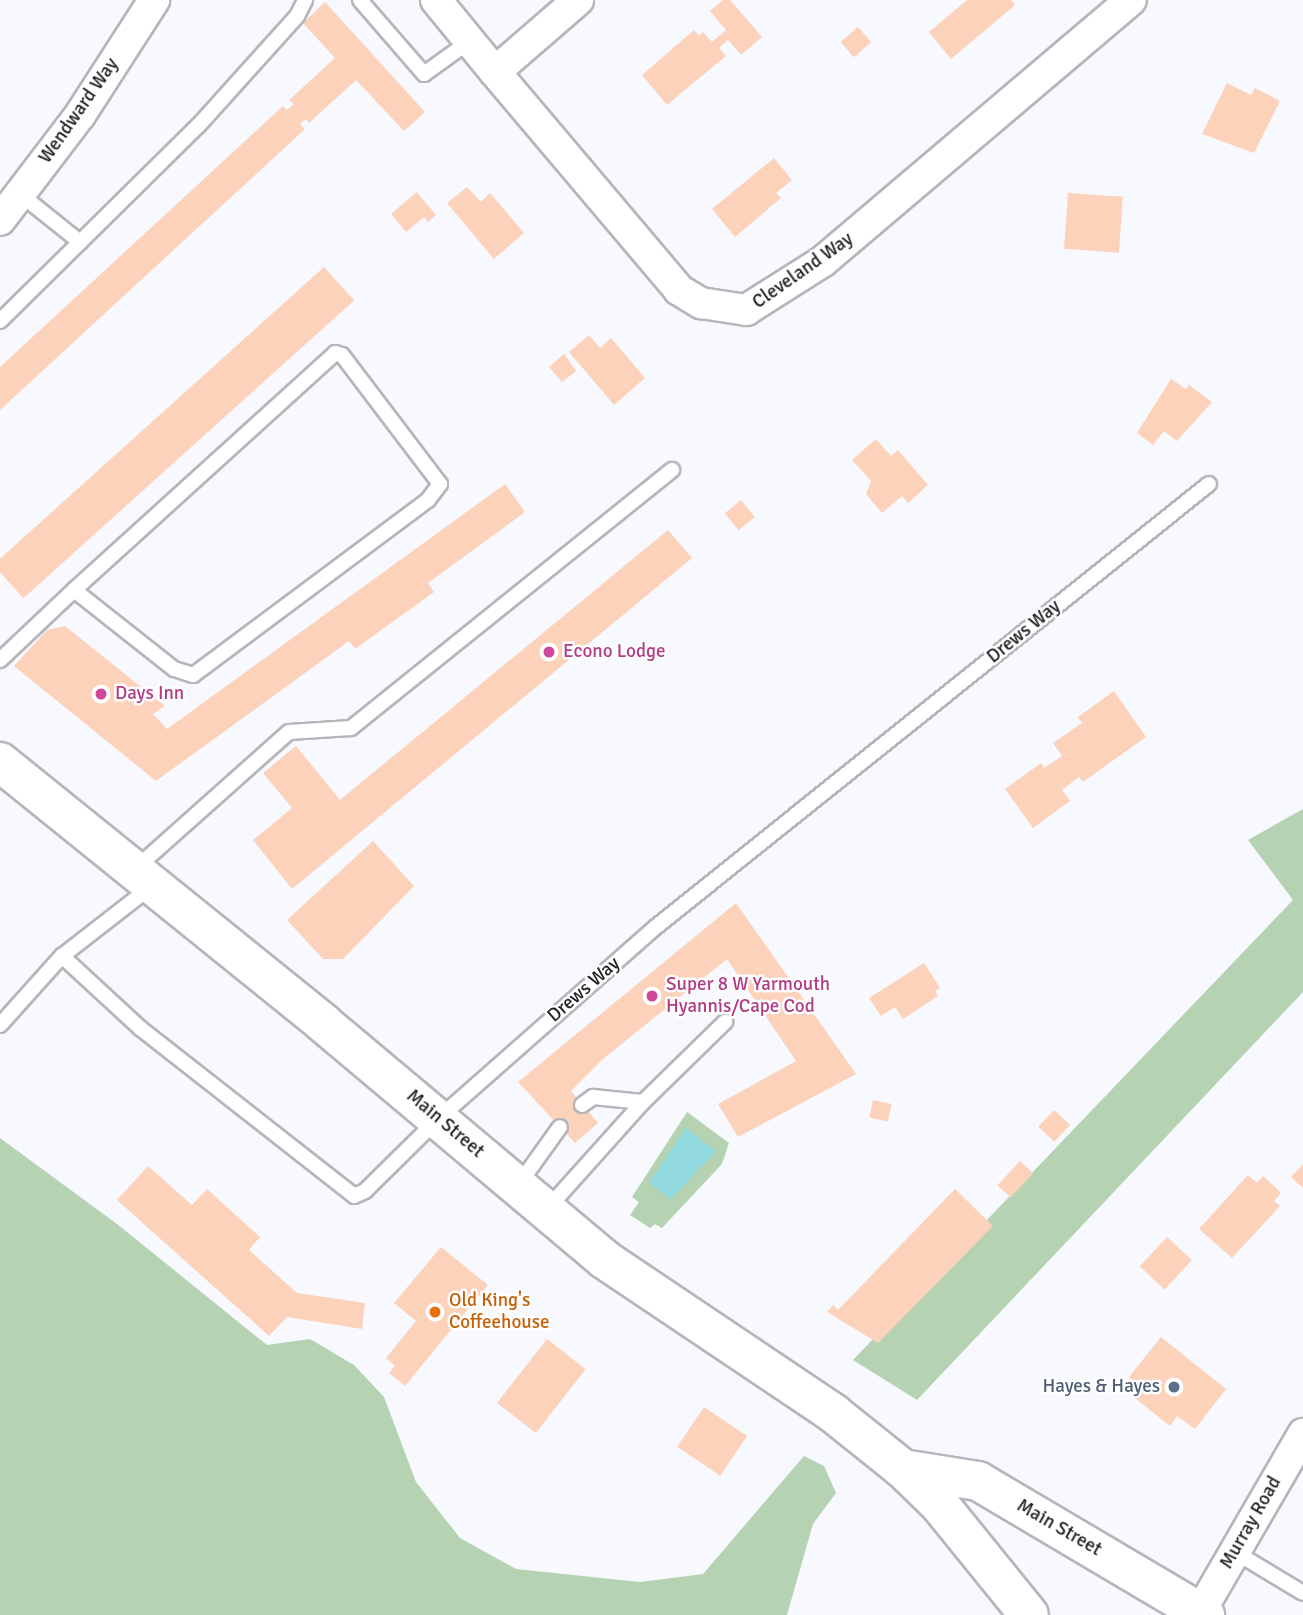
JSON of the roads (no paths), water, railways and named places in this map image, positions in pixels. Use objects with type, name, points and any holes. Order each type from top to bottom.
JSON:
[{"type":"main road","name":"Main Street","points":[[0,762],[439,1118],[604,1259],[833,1413],[903,1469],[940,1505],[1029,1615]]},
{"type":"main road","name":"Main Street","points":[[903,1469],[978,1481],[1202,1613]]},
{"type":"street","name":"Wendward Way","points":[[0,220],[80,115],[154,0]]},
{"type":"street","name":"Cleveland Way","points":[[436,0],[679,290],[701,303],[746,310],[822,262],[1131,0]]},
{"type":"street","points":[[495,72],[578,0]]},
{"type":"street","name":"Murray Road","points":[[1202,1613],[1303,1434]]},
{"type":"lane","points":[[0,321],[198,126],[297,16],[305,0]]},
{"type":"lane","points":[[360,0],[424,74],[470,41]]},
{"type":"lane","points":[[20,194],[80,242]]},
{"type":"lane","points":[[0,660],[74,590],[335,354],[342,355],[440,484],[428,500],[193,675],[174,669],[74,590]]},
{"type":"lane","points":[[0,1025],[62,957],[289,732],[351,727],[672,470]]},
{"type":"lane","name":"Drews Way","points":[[62,957],[140,1028],[354,1196],[365,1191],[439,1118],[657,926],[1209,484]]},
{"type":"lane","points":[[546,1210],[643,1102],[725,1022]]},
{"type":"lane","points":[[582,1105],[593,1097],[643,1102]]},
{"type":"lane","points":[[518,1186],[560,1127]]},
{"type":"lane","points":[[1235,1552],[1303,1592]]},
{"type":"water","points":[[686,1128],[716,1151],[671,1199],[649,1183]]},
{"type":"place","name":"Econo Lodge","points":[[549,652]]},
{"type":"place","name":"Days Inn","points":[[101,694]]},
{"type":"place","name":"Super 8 W Yarmouth Hyannis/Cape Cod","points":[[652,996]]},
{"type":"place","name":"Old King's Coffeehouse","points":[[435,1312]]},
{"type":"place","name":"Hayes & Hayes","points":[[1174,1387]]}]
